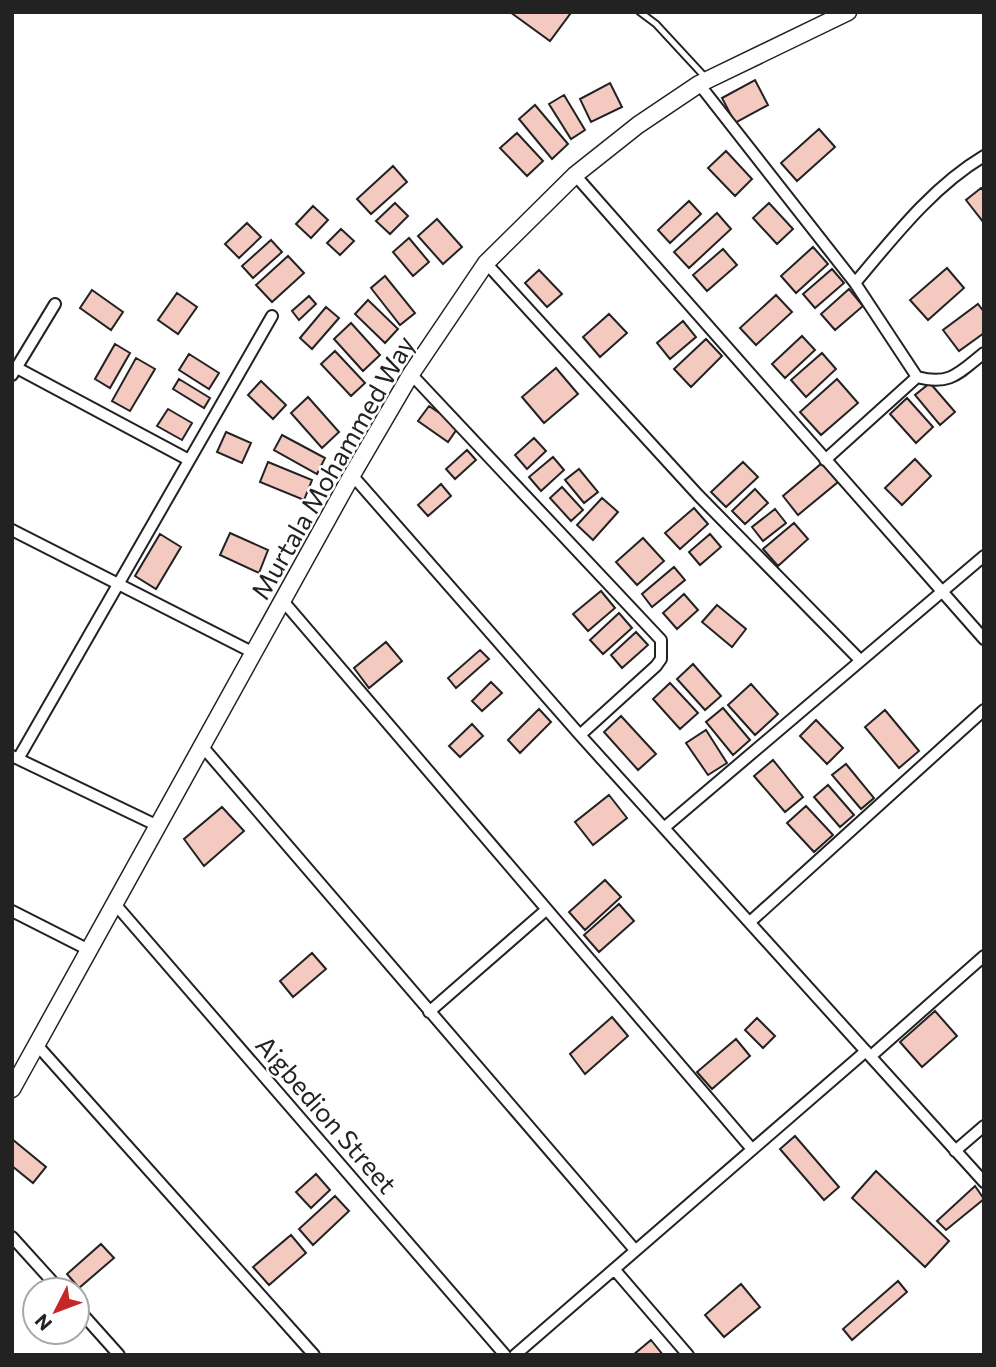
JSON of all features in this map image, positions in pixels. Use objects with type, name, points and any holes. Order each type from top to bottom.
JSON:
[{"type":"street","name":"Murtala Mohammed Way","points":[[13,1086],[352,475],[411,374],[486,263],[575,175],[638,125],[703,82],[848,12]]},
{"type":"street","points":[[703,82],[855,284],[917,377],[935,382],[953,378],[984,354]]},
{"type":"street","points":[[855,284],[913,216],[970,165],[984,156]]},
{"type":"street","points":[[575,175],[984,639]]},
{"type":"street","points":[[486,263],[698,495],[860,660]]},
{"type":"street","points":[[55,304],[15,372],[189,460]]},
{"type":"street","points":[[158,826],[15,758],[272,316]]},
{"type":"street","points":[[411,374],[661,640],[661,659],[647,677],[580,735]]},
{"type":"street","points":[[825,460],[917,377]]},
{"type":"street","points":[[352,475],[580,735],[984,1182]]},
{"type":"street","points":[[12,530],[254,653]]},
{"type":"street","points":[[665,827],[984,556]]},
{"type":"street","points":[[283,601],[751,1148]]},
{"type":"street","points":[[750,922],[984,710]]},
{"type":"street","points":[[202,746],[635,1250]]},
{"type":"street","name":"Aigbedion Street","points":[[115,904],[505,1355]]},
{"type":"street","points":[[429,1013],[546,910]]},
{"type":"street","points":[[12,911],[89,950]]},
{"type":"street","points":[[515,1355],[751,1148],[984,956]]},
{"type":"street","points":[[37,1045],[314,1355]]},
{"type":"street","points":[[955,1151],[984,1126]]},
{"type":"street","points":[[12,1237],[47,1276]]},
{"type":"street","points":[[614,1269],[688,1355]]},
{"type":"street","points":[[91,1324],[119,1355]]},
{"type":"lane","points":[[640,12],[656,24],[703,82]]},
{"type":"building","points":[[510,12],[568,12],[570,14],[550,41]]},
{"type":"building","points":[[755,80],[768,105],[735,123],[722,98]]},
{"type":"building","points":[[610,83],[622,107],[591,122],[580,99]]},
{"type":"building","points":[[564,95],[585,130],[571,139],[549,104]]},
{"type":"building","points":[[535,105],[568,144],[552,159],[519,119]]},
{"type":"building","points":[[819,129],[835,147],[797,181],[781,163]]},
{"type":"building","points":[[517,133],[543,161],[527,176],[500,148]]},
{"type":"building","points":[[726,151],[752,179],[735,196],[708,168]]},
{"type":"building","points":[[393,166],[407,182],[371,214],[357,199]]},
{"type":"building","points":[[981,188],[984,191],[984,223],[966,200]]},
{"type":"building","points":[[689,201],[701,214],[670,243],[658,230]]},
{"type":"building","points":[[395,203],[408,216],[390,234],[376,221]]},
{"type":"building","points":[[769,203],[793,229],[777,244],[753,218]]},
{"type":"building","points":[[313,206],[328,220],[311,238],[296,224]]},
{"type":"building","points":[[717,213],[731,229],[689,268],[674,252]]},
{"type":"building","points":[[437,219],[462,247],[443,264],[418,236]]},
{"type":"building","points":[[247,223],[261,237],[239,258],[225,244]]},
{"type":"building","points":[[341,229],[354,241],[340,255],[327,243]]},
{"type":"building","points":[[409,238],[429,262],[413,276],[393,252]]},
{"type":"building","points":[[271,240],[282,252],[253,278],[242,266]]},
{"type":"building","points":[[813,247],[828,264],[796,293],[781,276]]},
{"type":"building","points":[[723,249],[737,265],[707,291],[693,275]]},
{"type":"building","points":[[288,256],[304,273],[272,302],[256,285]]},
{"type":"building","points":[[947,268],[964,288],[928,320],[910,300]]},
{"type":"building","points":[[832,269],[844,283],[815,308],[803,294]]},
{"type":"building","points":[[539,270],[562,294],[547,307],[525,283]]},
{"type":"building","points":[[385,276],[415,313],[400,325],[371,288]]},
{"type":"building","points":[[849,289],[863,306],[835,330],[821,314]]},
{"type":"building","points":[[92,290],[123,312],[111,330],[80,308]]},
{"type":"building","points":[[177,293],[197,307],[178,334],[158,320]]},
{"type":"building","points":[[776,295],[792,312],[756,345],[740,328]]},
{"type":"building","points":[[309,296],[316,304],[299,320],[292,311]]},
{"type":"building","points":[[368,300],[398,329],[385,343],[355,314]]},
{"type":"building","points":[[978,304],[984,312],[984,333],[959,351],[943,330]]},
{"type":"building","points":[[326,307],[339,318],[312,349],[300,338]]},
{"type":"building","points":[[609,314],[627,333],[600,357],[583,337]]},
{"type":"building","points":[[683,321],[696,337],[670,359],[657,343]]},
{"type":"building","points":[[351,323],[380,355],[363,371],[334,339]]},
{"type":"building","points":[[802,336],[815,350],[785,378],[772,364]]},
{"type":"building","points":[[706,339],[722,356],[691,387],[674,369]]},
{"type":"building","points":[[115,344],[130,353],[110,388],[95,379]]},
{"type":"building","points":[[335,351],[365,383],[351,396],[321,364]]},
{"type":"building","points":[[822,353],[836,369],[806,397],[791,380]]},
{"type":"building","points":[[189,354],[219,373],[209,389],[179,370]]},
{"type":"building","points":[[136,358],[155,369],[130,411],[112,401]]},
{"type":"building","points":[[556,368],[578,394],[544,423],[522,397]]},
{"type":"building","points":[[179,379],[210,398],[204,408],[173,389]]},
{"type":"building","points":[[837,379],[858,403],[821,435],[800,412]]},
{"type":"building","points":[[261,381],[286,405],[273,419],[248,395]]},
{"type":"building","points":[[930,383],[955,412],[940,425],[915,395]]},
{"type":"building","points":[[308,397],[339,432],[322,448],[291,413]]},
{"type":"building","points":[[907,398],[933,427],[916,443],[890,414]]},
{"type":"building","points":[[429,406],[459,426],[448,442],[418,421]]},
{"type":"building","points":[[168,409],[192,423],[182,440],[157,426]]},
{"type":"building","points":[[226,432],[251,443],[242,463],[217,452]]},
{"type":"building","points":[[282,435],[325,458],[317,474],[274,450]]},
{"type":"building","points":[[534,438],[546,451],[527,469],[515,455]]},
{"type":"building","points":[[467,450],[476,460],[455,479],[446,469]]},
{"type":"building","points":[[553,457],[564,470],[541,491],[529,477]]},
{"type":"building","points":[[915,459],[931,476],[902,505],[885,488]]},
{"type":"building","points":[[268,462],[312,480],[304,500],[260,482]]},
{"type":"building","points":[[743,462],[758,477],[726,507],[711,492]]},
{"type":"building","points":[[822,463],[838,482],[798,515],[783,496]]},
{"type":"building","points":[[579,469],[598,492],[584,503],[565,480]]},
{"type":"building","points":[[441,484],[451,496],[428,516],[418,505]]},
{"type":"building","points":[[562,487],[583,510],[571,521],[550,498]]},
{"type":"building","points":[[755,489],[768,503],[745,524],[732,511]]},
{"type":"building","points":[[602,498],[618,512],[593,540],[577,525]]},
{"type":"building","points":[[694,508],[708,524],[680,549],[665,533]]},
{"type":"building","points":[[775,509],[786,523],[763,541],[752,527]]},
{"type":"building","points":[[794,523],[808,539],[778,566],[763,549]]},
{"type":"building","points":[[230,533],[268,550],[259,573],[220,555]]},
{"type":"building","points":[[160,534],[181,547],[156,589],[135,576]]},
{"type":"building","points":[[710,534],[721,547],[700,565],[689,552]]},
{"type":"building","points":[[643,538],[664,561],[637,585],[616,562]]},
{"type":"building","points":[[674,567],[685,580],[652,607],[642,594]]},
{"type":"building","points":[[601,591],[615,608],[588,631],[573,614]]},
{"type":"building","points":[[684,594],[698,610],[677,629],[663,613]]},
{"type":"building","points":[[717,605],[746,629],[732,647],[702,622]]},
{"type":"building","points":[[619,613],[632,628],[603,654],[590,640]]},
{"type":"building","points":[[636,632],[648,645],[622,668],[611,655]]},
{"type":"building","points":[[386,642],[402,661],[369,688],[354,668]]},
{"type":"building","points":[[480,650],[489,659],[456,688],[448,678]]},
{"type":"building","points":[[693,664],[721,696],[705,710],[677,679]]},
{"type":"building","points":[[491,682],[502,693],[482,711],[472,701]]},
{"type":"building","points":[[670,683],[698,713],[680,729],[653,699]]},
{"type":"building","points":[[751,684],[778,714],[755,735],[728,705]]},
{"type":"building","points":[[723,708],[750,740],[733,755],[706,722]]},
{"type":"building","points":[[539,709],[551,722],[520,753],[508,740]]},
{"type":"building","points":[[885,710],[919,751],[899,768],[865,727]]},
{"type":"building","points":[[621,716],[656,754],[638,770],[604,732]]},
{"type":"building","points":[[816,720],[843,748],[827,764],[800,736]]},
{"type":"building","points":[[472,724],[483,736],[460,757],[449,746]]},
{"type":"building","points":[[706,730],[727,763],[708,775],[686,743]]},
{"type":"building","points":[[773,760],[803,797],[785,812],[754,776]]},
{"type":"building","points":[[846,764],[874,798],[861,809],[832,775]]},
{"type":"building","points":[[828,785],[854,815],[840,827],[814,797]]},
{"type":"building","points":[[609,795],[627,818],[593,845],[575,822]]},
{"type":"building","points":[[806,806],[833,835],[814,852],[787,823]]},
{"type":"building","points":[[222,807],[244,831],[204,866],[184,839]]},
{"type":"building","points":[[605,880],[621,897],[585,930],[569,912]]},
{"type":"building","points":[[619,904],[634,921],[599,952],[584,935]]},
{"type":"building","points":[[312,953],[326,969],[293,997],[280,981]]},
{"type":"building","points":[[935,1011],[957,1036],[922,1067],[900,1042]]},
{"type":"building","points":[[612,1017],[628,1036],[585,1074],[570,1054]]},
{"type":"building","points":[[757,1018],[775,1036],[763,1048],[745,1030]]},
{"type":"building","points":[[736,1039],[750,1056],[712,1089],[697,1072]]},
{"type":"building","points":[[795,1136],[839,1187],[824,1200],[780,1149]]},
{"type":"building","points":[[12,1139],[46,1167],[33,1183],[12,1166]]},
{"type":"building","points":[[876,1171],[949,1241],[925,1267],[852,1198]]},
{"type":"building","points":[[316,1174],[330,1190],[311,1208],[296,1192]]},
{"type":"building","points":[[975,1186],[984,1199],[946,1230],[937,1221]]},
{"type":"building","points":[[335,1196],[349,1211],[313,1245],[299,1229]]},
{"type":"building","points":[[291,1235],[306,1253],[269,1285],[253,1267]]},
{"type":"building","points":[[101,1244],[114,1258],[91,1278],[67,1274]]},
{"type":"building","points":[[898,1281],[907,1292],[852,1340],[843,1329]]},
{"type":"building","points":[[741,1284],[760,1307],[724,1337],[705,1315]]},
{"type":"building","points":[[651,1340],[663,1355],[633,1355]]}]
